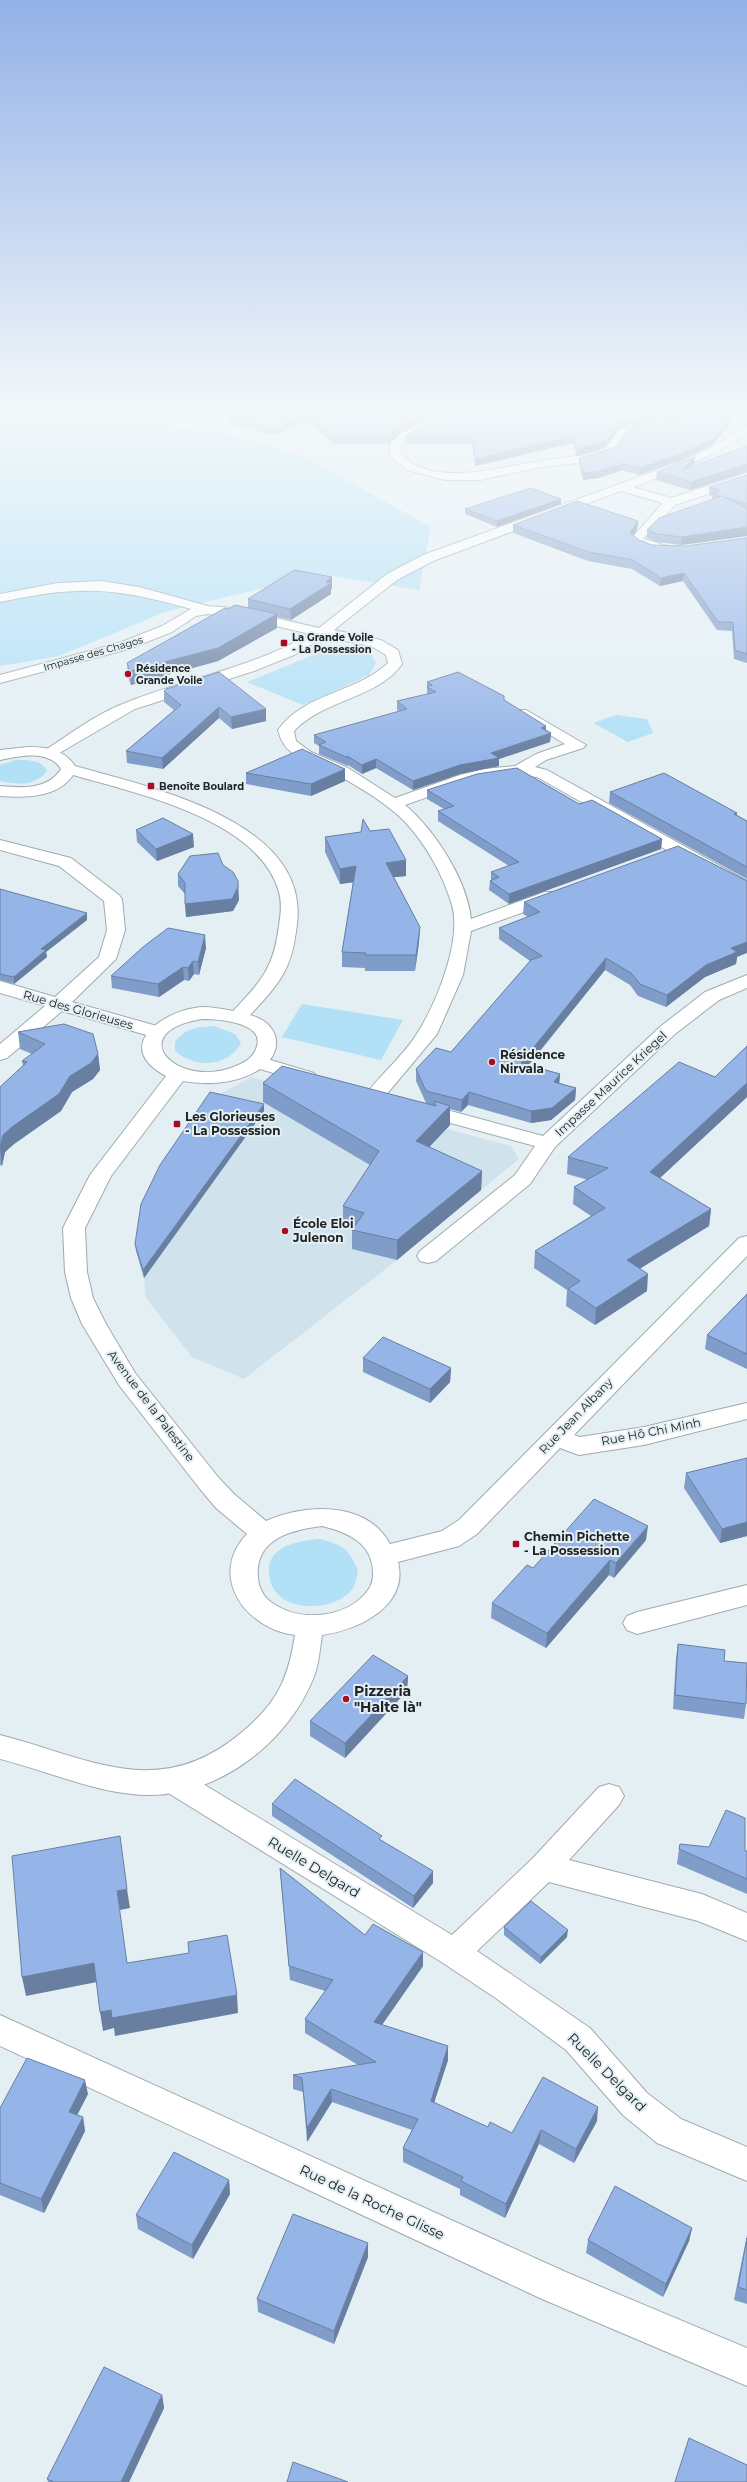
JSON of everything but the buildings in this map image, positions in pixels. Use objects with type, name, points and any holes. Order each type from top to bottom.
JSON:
[{"type":"street","points":[[49,754],[109,716],[130,706],[249,668],[288,652],[322,633],[392,577],[428,558],[506,530]]},
{"type":"street","points":[[646,530],[636,540],[643,545],[674,549]]},
{"type":"street","points":[[0,598],[51,587],[87,585],[116,586],[209,610]]},
{"type":"street","name":"Impasse des Chagos","points":[[0,679],[124,646],[167,629],[192,613],[209,610],[234,612],[322,633],[341,635],[376,643],[393,653],[395,664],[386,675],[313,706],[295,718],[286,730],[289,743],[306,755],[342,771],[393,804],[410,818],[437,851],[461,906],[463,928],[454,975],[427,1034],[374,1097]]},
{"type":"street","points":[[511,707],[578,744],[541,758],[521,769]]},
{"type":"street","points":[[0,755],[24,751],[49,754],[60,758],[65,775]]},
{"type":"street","points":[[393,804],[491,771],[521,769],[554,778],[747,888]]},
{"type":"street","points":[[0,791],[23,792],[38,790],[65,775],[124,783],[180,802],[228,825],[254,845],[275,868],[286,887],[290,909],[287,942],[278,968],[263,989],[238,1016]]},
{"type":"street","points":[[0,845],[65,862],[88,878],[113,899],[116,930],[107,959],[57,1005],[0,1054]]},
{"type":"street","points":[[656,858],[678,850]]},
{"type":"street","points":[[463,928],[567,891]]},
{"type":"street","name":"Impasse Maurice Kriegel","points":[[353,1090],[374,1097],[547,1143],[668,1030],[712,996],[747,981]]},
{"type":"street","name":"Rue des Glorieuses","points":[[0,987],[57,1005],[157,1032]]},
{"type":"street","points":[[215,1013],[238,1016],[253,1022],[263,1031],[268,1041],[265,1052],[257,1062],[245,1070],[212,1077],[178,1074],[164,1068],[155,1060],[151,1051],[151,1041],[157,1032],[169,1023],[184,1017],[215,1013]]},
{"type":"street","points":[[257,1062],[324,1082]]},
{"type":"street","name":"Avenue de la Palestine","points":[[178,1074],[101,1175],[74,1228],[76,1272],[82,1298],[94,1324],[127,1379],[209,1483],[225,1501],[264,1534]]},
{"type":"street","points":[[428,1256],[523,1179],[547,1143]]},
{"type":"street","name":"Rue Jean Albany","points":[[384,1555],[450,1539],[468,1527],[747,1243]]},
{"type":"street","name":"Rue Hô Chi Minh","points":[[555,1437],[579,1446],[644,1436],[747,1411]]},
{"type":"street","points":[[322,1517],[343,1521],[361,1529],[376,1540],[384,1555],[388,1572],[384,1589],[372,1604],[355,1616],[334,1624],[310,1626],[287,1622],[267,1613],[252,1599],[244,1582],[244,1565],[250,1548],[264,1534],[281,1524],[294,1520],[322,1517]]},
{"type":"street","points":[[637,1623],[747,1595]]},
{"type":"street","points":[[0,1747],[115,1779],[150,1783],[175,1782],[218,1766],[254,1739],[280,1713],[301,1674],[310,1626]]},
{"type":"street","name":"Ruelle Delgard","points":[[175,1782],[454,1953],[578,2039],[635,2104],[669,2131],[747,2164]]},
{"type":"street","points":[[454,1953],[544,1867],[608,1796]]},
{"type":"street","points":[[544,1867],[702,1908],[747,1928]]},
{"type":"street","name":"Rue de la Roche Glisse","points":[[0,2030],[555,2286],[747,2366]]},
{"type":"shaded area","points":[[0,530],[430,530],[419,590],[321,574],[165,612],[59,656],[0,666]]},
{"type":"shaded area","points":[[342,645],[371,653],[376,663],[369,675],[303,705],[247,682],[333,647]]},
{"type":"shaded area","points":[[616,715],[647,719],[653,733],[628,742],[593,723]]},
{"type":"shaded area","points":[[15,760],[29,760],[38,762],[47,771],[43,776],[32,782],[19,784],[0,781],[0,765]]},
{"type":"shaded area","points":[[302,1004],[403,1020],[381,1060],[282,1037]]},
{"type":"shaded area","points":[[214,1026],[235,1034],[241,1043],[228,1057],[210,1063],[201,1063],[183,1057],[175,1051],[175,1042],[183,1034],[192,1029]]},
{"type":"shaded area","name":"École Eloi Julenon","points":[[251,1077],[511,1146],[519,1159],[397,1260],[244,1379],[192,1357],[146,1298],[144,1278],[211,1099]]},
{"type":"shaded area","points":[[320,1539],[334,1543],[344,1548],[348,1552],[358,1570],[353,1588],[347,1595],[329,1604],[308,1606],[288,1602],[278,1594],[271,1584],[269,1573],[273,1556],[286,1546],[294,1543]]},
{"type":"place","name":"La Grande Voile - La Possession","points":[[284,643]]},
{"type":"place","name":"Résidence Grande Voile","points":[[128,674]]},
{"type":"place","name":"Benoîte Boulard","points":[[151,786]]},
{"type":"place","name":"Résidence Nirvala","points":[[492,1062]]},
{"type":"place","name":"Les Glorieuses - La Possession","points":[[177,1124]]},
{"type":"place","name":"École Eloi Julenon","points":[[285,1231]]},
{"type":"place","name":"Chemin Pichette - La Possession","points":[[516,1544]]},
{"type":"place","name":"Pizzeria \"Halte là\"","points":[[346,1699]]}]
